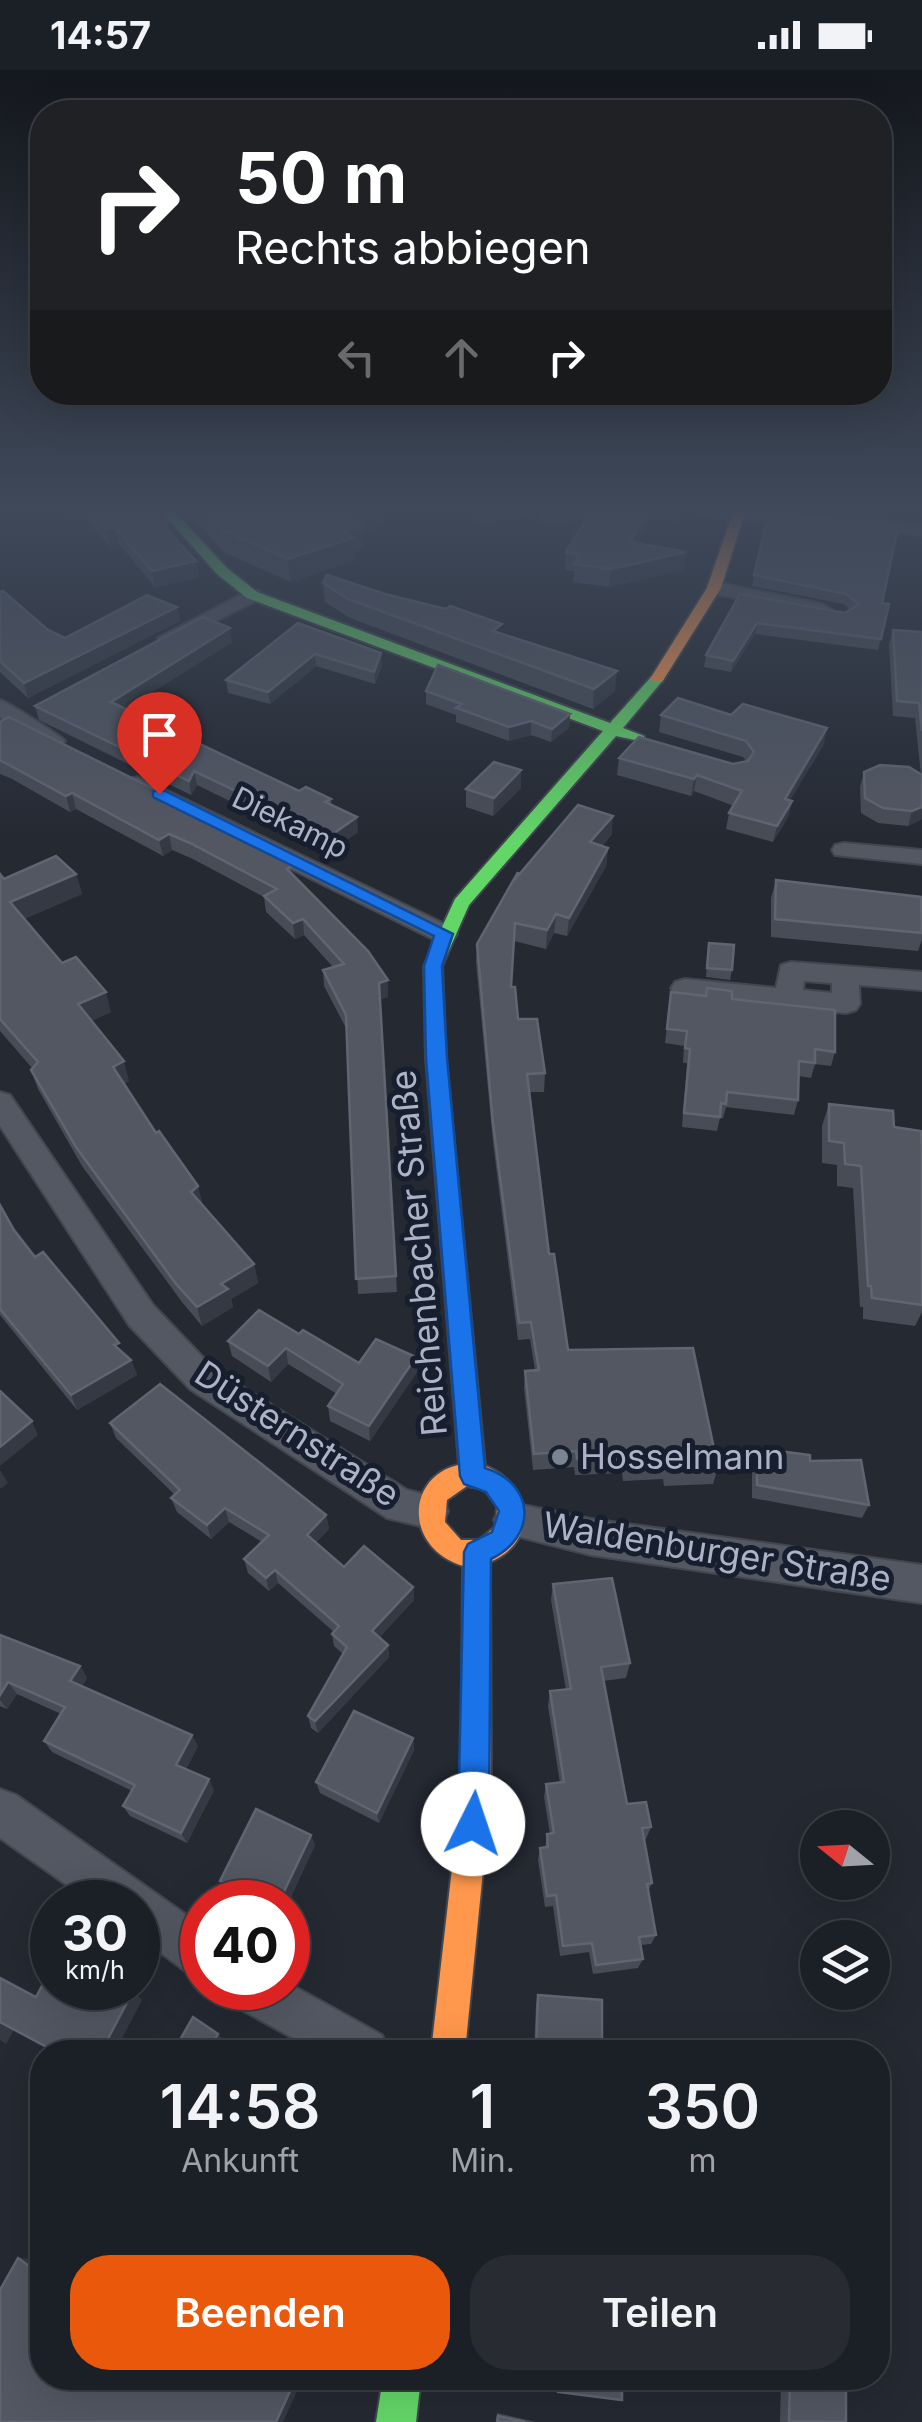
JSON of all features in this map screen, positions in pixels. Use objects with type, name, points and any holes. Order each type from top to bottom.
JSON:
[{"type":"street","points":[[148,648],[199,622]]},
{"type":"street","points":[[325,622],[664,747]]},
{"type":"street","name":"Reichenbacher Straße","points":[[473,1476],[436,1058],[433,966],[461,903],[661,674],[693,622]]},
{"type":"street","points":[[11,715],[74,751]]},
{"type":"street","name":"Diekamp","points":[[108,768],[444,934]]},
{"type":"street","points":[[844,850],[922,857]]},
{"type":"street","points":[[394,910],[461,903]]},
{"type":"street","points":[[685,988],[846,1004],[845,976],[922,980]]},
{"type":"street","name":"Düsternstraße","points":[[0,1102],[141,1314],[202,1379],[400,1506],[429,1510]]},
{"type":"street","points":[[473,1476],[503,1490],[512,1508],[512,1520],[502,1540],[478,1552],[458,1551],[442,1542],[431,1528],[429,1510],[443,1486],[473,1476]]},
{"type":"street","name":"Waldenburger Straße","points":[[512,1520],[591,1537],[922,1584]]},
{"type":"street","points":[[449,2040],[476,1790],[478,1552]]},
{"type":"street","points":[[0,1811],[99,1880]]},
{"type":"street","points":[[290,2010],[343,2040]]},
{"type":"street","points":[[396,2422],[400,2390]]},
{"type":"building","points":[[0,622],[38,622],[65,638],[96,622],[147,622],[24,683],[0,661]]},
{"type":"building","points":[[194,622],[215,622],[230,628],[111,702],[299,791],[306,787],[331,799],[325,802],[357,817],[330,836],[194,771],[189,781],[35,706]]},
{"type":"building","points":[[410,622],[502,624],[493,631],[617,671],[594,689]]},
{"type":"building","points":[[725,622],[885,622],[881,639],[757,623],[733,661],[706,655]]},
{"type":"building","points":[[298,623],[381,653],[374,672],[315,654],[268,692],[226,680]]},
{"type":"building","points":[[893,630],[922,632],[922,731],[919,703],[897,701]]},
{"type":"building","points":[[438,665],[570,714],[552,729],[531,721],[509,727],[456,708],[462,704],[426,691]]},
{"type":"building","points":[[678,698],[731,715],[743,704],[827,728],[785,799],[792,801],[777,826],[729,813],[742,791],[697,775],[694,779],[619,758],[639,737],[733,764],[748,761],[754,752],[746,741],[661,715]]},
{"type":"building","points":[[9,717],[178,801],[175,805],[292,866],[287,869],[368,951],[388,980],[379,983],[396,1276],[356,1279],[346,1015],[323,970],[344,964],[303,919],[293,923],[264,896],[277,889],[169,834],[159,840],[0,760],[0,722]]},
{"type":"building","points":[[494,762],[521,770],[494,798],[466,789]]},
{"type":"building","points":[[880,765],[909,767],[922,775],[922,807],[912,811],[883,808],[865,798],[864,772]]},
{"type":"building","points":[[578,805],[613,816],[590,842],[608,848],[569,918],[556,914],[547,930],[515,923],[511,987],[515,987],[518,1019],[537,1019],[545,1073],[527,1074],[549,1254],[554,1254],[568,1350],[693,1348],[718,1468],[668,1470],[667,1463],[626,1465],[625,1457],[577,1459],[576,1451],[534,1454],[525,1371],[539,1370],[531,1322],[519,1323],[493,1123],[477,944],[518,872],[517,877]]},
{"type":"building","points":[[56,856],[76,874],[10,902],[62,963],[76,957],[106,992],[78,1004],[124,1061],[113,1067],[156,1133],[159,1131],[198,1186],[191,1192],[254,1264],[221,1284],[228,1289],[197,1307],[76,1147],[31,1070],[38,1062],[0,1019],[0,874],[4,879]]},
{"type":"building","points":[[776,880],[921,897],[922,933],[775,919]]},
{"type":"building","points":[[709,943],[734,945],[732,970],[707,968]]},
{"type":"building","points":[[707,988],[732,991],[732,999],[835,1010],[835,1052],[815,1049],[815,1063],[799,1061],[798,1100],[727,1092],[720,1117],[684,1113],[690,1049],[685,1048],[687,1031],[667,1029],[671,992],[706,996]]},
{"type":"building","points":[[829,1104],[893,1111],[894,1127],[921,1131],[922,1305],[872,1298],[861,1166],[845,1164],[844,1143],[829,1141]]},
{"type":"building","points":[[0,1205],[35,1257],[43,1252],[119,1343],[114,1345],[131,1360],[71,1395],[0,1309]]},
{"type":"building","points":[[259,1310],[359,1363],[376,1339],[416,1357],[369,1426],[328,1406],[343,1384],[286,1348],[268,1366],[228,1341]]},
{"type":"building","points":[[160,1384],[326,1515],[307,1535],[344,1567],[364,1546],[413,1587],[372,1631],[388,1645],[315,1721],[308,1716],[347,1647],[332,1634],[339,1626],[275,1570],[266,1578],[244,1559],[269,1535],[225,1508],[207,1525],[171,1498],[180,1490],[110,1423]]},
{"type":"building","points":[[0,1391],[32,1421],[0,1447]]},
{"type":"building","points":[[757,1448],[810,1455],[810,1461],[861,1460],[869,1505],[757,1485]]},
{"type":"building","points":[[612,1578],[630,1663],[601,1667],[627,1804],[646,1802],[651,1827],[642,1828],[656,1935],[639,1937],[643,1959],[596,1965],[592,1943],[563,1946],[556,1895],[547,1896],[540,1848],[548,1847],[547,1834],[554,1833],[546,1784],[564,1782],[550,1691],[571,1689],[553,1584]]},
{"type":"building","points":[[0,1635],[80,1666],[70,1681],[192,1735],[176,1765],[209,1779],[181,1833],[123,1806],[135,1785],[44,1741],[65,1707],[8,1682],[0,1695]]},
{"type":"building","points":[[354,1711],[413,1738],[377,1813],[316,1782]]},
{"type":"building","points":[[256,1809],[311,1835],[290,1880],[220,1880]]},
{"type":"building","points":[[0,1978],[30,1994],[30,2010],[123,2010],[107,2040],[34,2040],[0,2022]]},
{"type":"building","points":[[538,1995],[602,2000],[603,2040],[536,2040]]},
{"type":"building","points":[[193,2017],[218,2034],[215,2040],[180,2040]]},
{"type":"building","points":[[18,2258],[30,2267],[30,2390],[291,2390],[276,2422],[0,2422],[0,2290]]},
{"type":"building","points":[[622,2390],[622,2400],[558,2392]]},
{"type":"building","points":[[790,2390],[846,2390],[846,2422],[789,2422]]},
{"type":"building","points":[[498,2416],[525,2422],[497,2422]]},
{"type":"traffic: fast","points":[[324,622],[639,739]]},
{"type":"traffic: fast","points":[[473,1476],[436,1058],[433,966],[461,903],[657,679]]},
{"type":"traffic: fast","points":[[396,2422],[400,2390]]},
{"type":"traffic: slow","points":[[657,679],[693,622]]},
{"type":"traffic: slow","points":[[471,1474],[486,1477],[499,1486],[508,1499],[511,1514],[508,1529],[499,1542],[486,1551],[471,1554],[456,1551],[443,1542],[434,1529],[431,1514],[434,1499],[443,1486],[456,1477],[471,1474]]},
{"type":"traffic: slow","points":[[449,2040],[476,1790],[477,1552]]},
{"type":"place","name":"Hosselmann","points":[[560,1457]]},
{"type":"route","points":[[159,794],[444,934],[433,966],[436,1058],[473,1476],[495,1483],[509,1498],[512,1508],[509,1532],[492,1548],[478,1552],[473,1824]]}]
